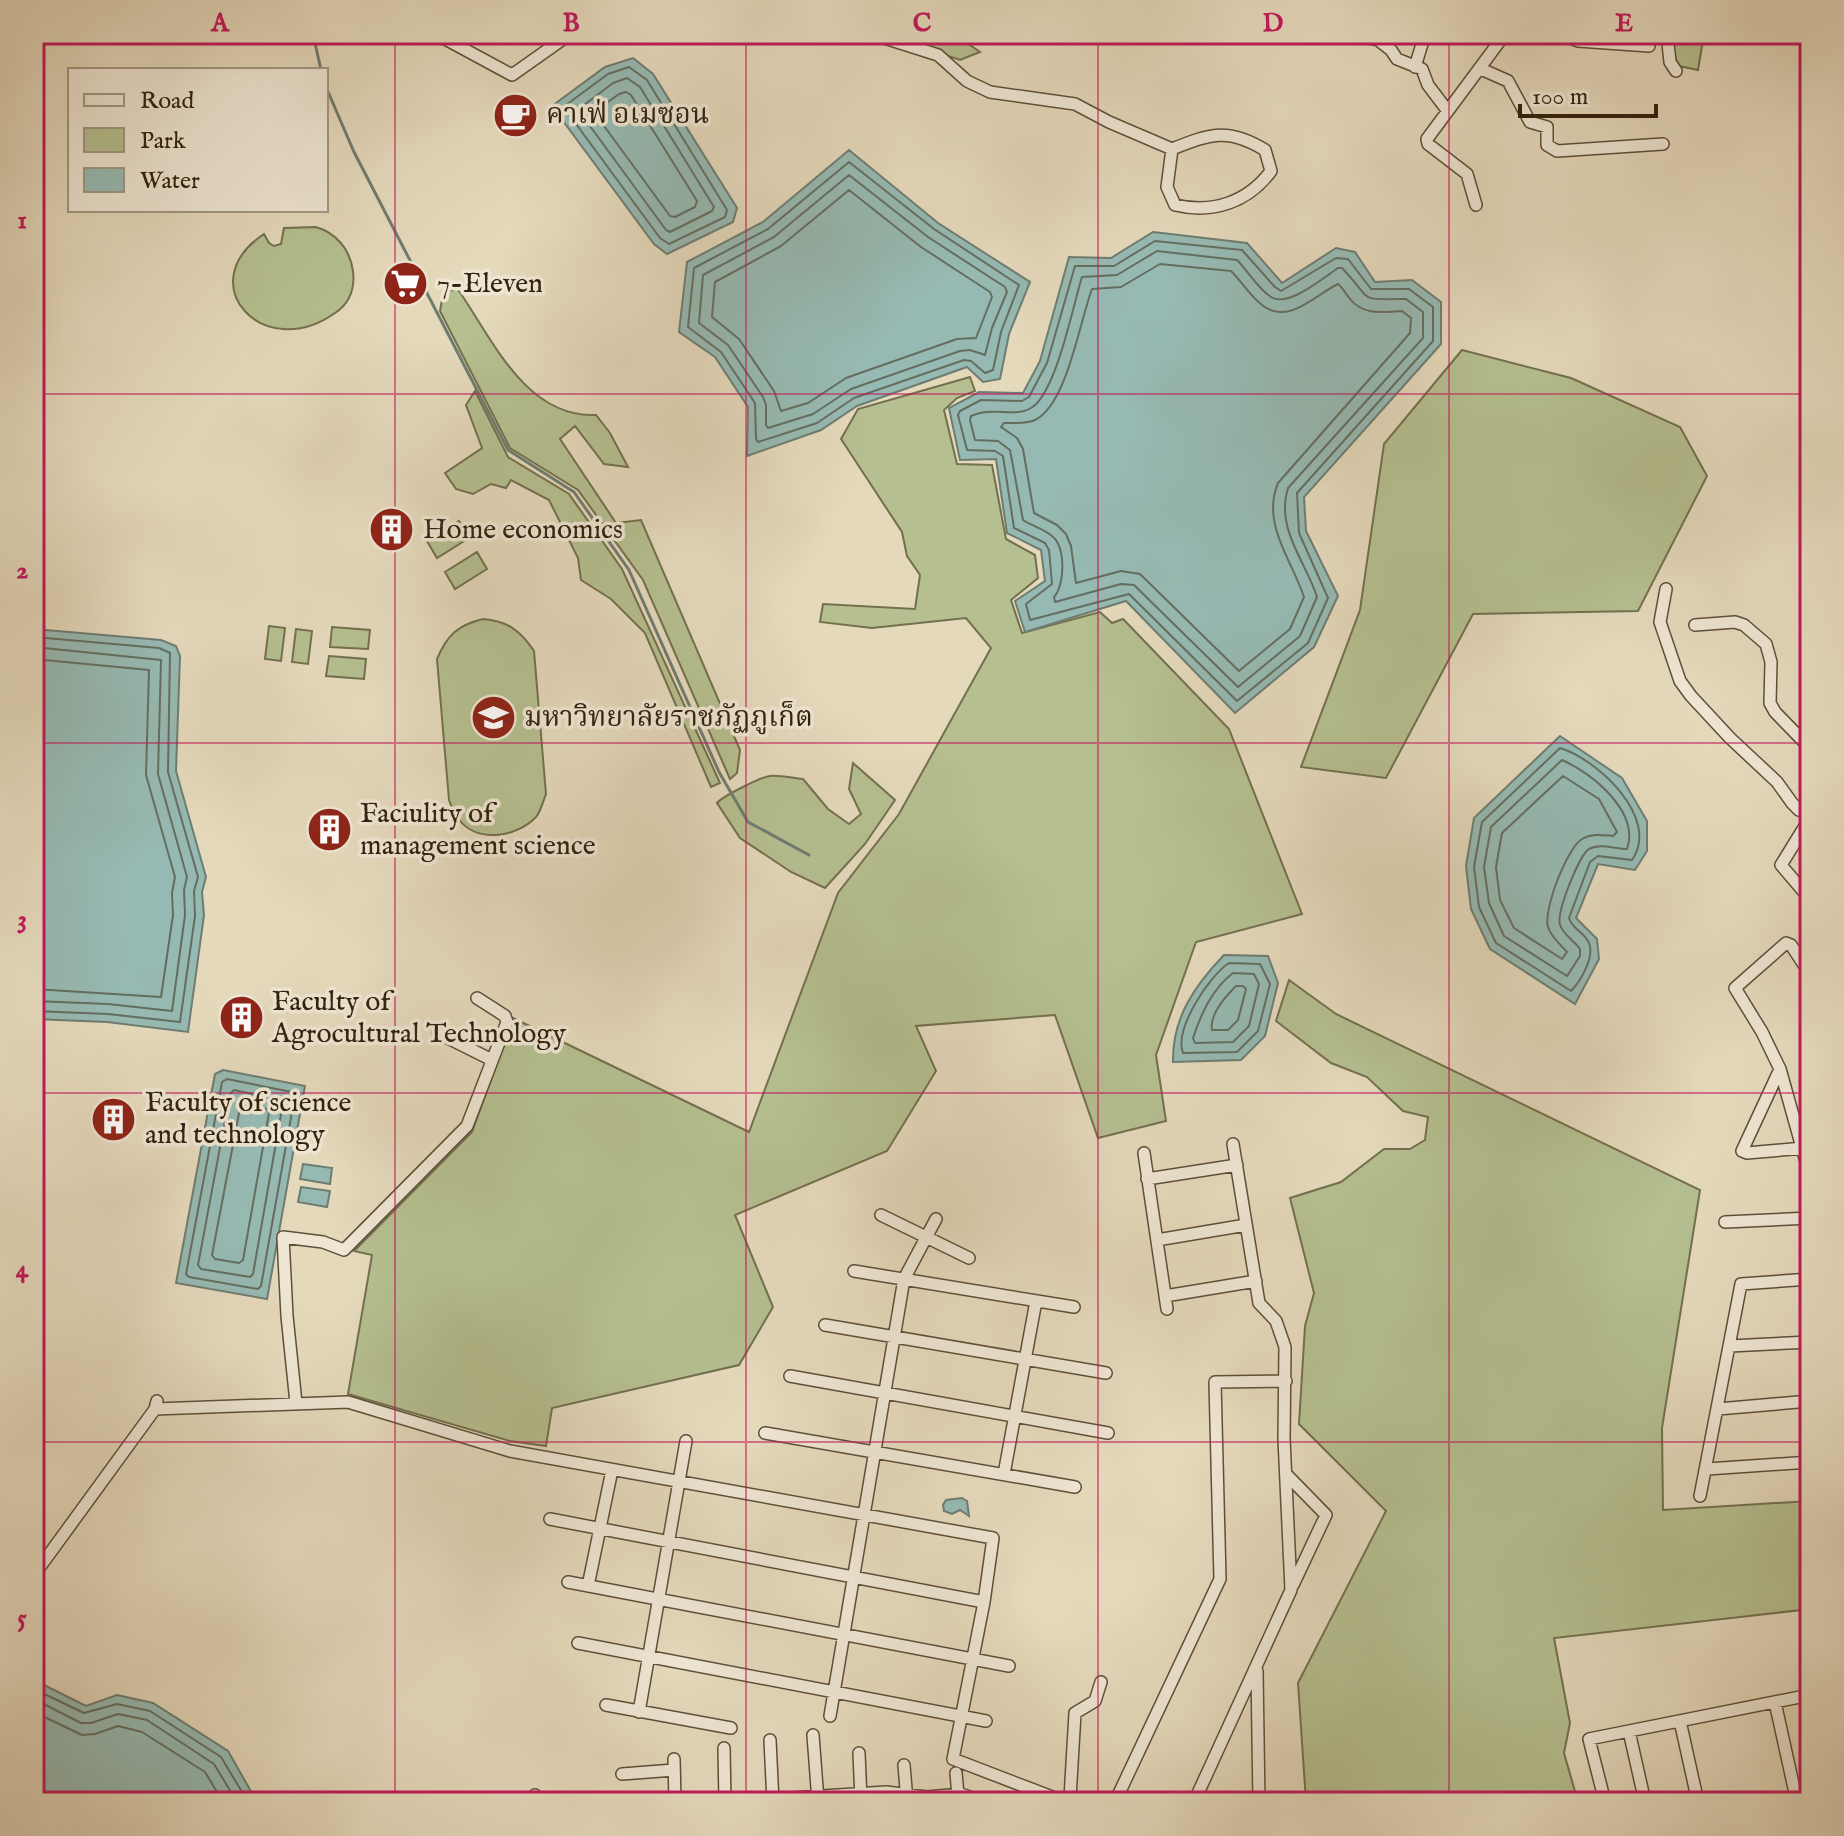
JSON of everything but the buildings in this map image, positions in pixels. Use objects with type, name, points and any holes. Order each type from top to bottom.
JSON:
[{"type":"street","points":[[436,34],[512,75],[570,34]]},
{"type":"street","points":[[872,34],[938,55],[967,81],[990,92],[1075,104],[1172,149],[1198,139],[1229,134],[1248,140],[1265,150],[1271,171],[1257,189],[1226,204],[1197,210],[1175,205],[1167,187],[1172,149]]},
{"type":"street","points":[[1415,67],[1425,34]]},
{"type":"street","points":[[1476,205],[1467,174],[1427,142],[1447,110],[1505,34],[1509,34]]},
{"type":"street","points":[[1561,34],[1578,41],[1649,46]]},
{"type":"street","points":[[1667,34],[1670,62],[1676,71]]},
{"type":"street","points":[[1358,36],[1378,40],[1397,59],[1422,69],[1428,85],[1447,110]]},
{"type":"street","points":[[1481,69],[1508,81],[1530,122],[1547,127],[1547,145],[1557,151],[1663,144]]},
{"type":"street","points":[[1666,589],[1660,622],[1680,681],[1730,738],[1777,782],[1792,803],[1810,816],[1781,865],[1810,899]]},
{"type":"street","points":[[1695,625],[1735,622],[1744,625],[1766,644],[1771,662],[1770,703],[1810,748]]},
{"type":"street","points":[[1810,974],[1791,945],[1786,943],[1735,988],[1780,1069],[1810,1176]]},
{"type":"street","points":[[296,1403],[283,1237],[323,1242],[344,1250],[467,1126],[507,1018],[477,998]]},
{"type":"street","points":[[438,1033],[492,1060]]},
{"type":"street","points":[[1780,1069],[1742,1151],[1804,1148]]},
{"type":"street","points":[[1233,1144],[1259,1303],[1276,1321],[1285,1347],[1291,1590]]},
{"type":"street","points":[[1144,1153],[1167,1309]]},
{"type":"street","points":[[1147,1179],[1237,1165]]},
{"type":"street","points":[[881,1215],[969,1258]]},
{"type":"street","points":[[1725,1222],[1810,1218]]},
{"type":"street","points":[[830,1716],[904,1279],[936,1219]]},
{"type":"street","points":[[1157,1240],[1246,1225]]},
{"type":"street","points":[[854,1271],[1074,1307]]},
{"type":"street","points":[[1700,1496],[1741,1284],[1810,1279]]},
{"type":"street","points":[[1165,1296],[1256,1281]]},
{"type":"street","points":[[1004,1474],[1036,1301]]},
{"type":"street","points":[[825,1325],[1106,1373]]},
{"type":"street","points":[[1730,1346],[1810,1342]]},
{"type":"street","points":[[790,1376],[1108,1433]]},
{"type":"street","points":[[1115,1802],[1220,1579],[1215,1382],[1286,1381]]},
{"type":"street","points":[[1718,1409],[1810,1401]]},
{"type":"street","points":[[34,1575],[156,1405],[348,1402],[510,1451],[993,1538],[984,1602],[953,1759],[1060,1800],[1070,1798],[1075,1713],[1095,1701],[1101,1682]]},
{"type":"street","points":[[765,1433],[1075,1487]]},
{"type":"street","points":[[639,1712],[686,1441]]},
{"type":"street","points":[[1707,1469],[1810,1462]]},
{"type":"street","points":[[588,1586],[612,1470]]},
{"type":"street","points":[[1194,1802],[1326,1515],[1286,1474]]},
{"type":"street","points":[[550,1519],[984,1602]]},
{"type":"street","points":[[568,1582],[1009,1666]]},
{"type":"street","points":[[578,1643],[986,1721]]},
{"type":"street","points":[[1257,1665],[1259,1802]]},
{"type":"street","points":[[1605,1802],[1589,1739],[1810,1695]]},
{"type":"street","points":[[1775,1702],[1797,1802]]},
{"type":"street","points":[[606,1705],[731,1728]]},
{"type":"street","points":[[1680,1721],[1698,1802]]},
{"type":"street","points":[[1629,1731],[1645,1802]]},
{"type":"street","points":[[813,1735],[818,1799]]},
{"type":"street","points":[[770,1740],[773,1800]]},
{"type":"street","points":[[724,1748],[725,1802],[861,1798],[886,1792],[906,1798],[969,1795],[984,1802]]},
{"type":"street","points":[[859,1753],[861,1798]]},
{"type":"street","points":[[622,1774],[674,1764],[675,1802]]},
{"type":"street","points":[[904,1765],[906,1798]]},
{"type":"street","points":[[952,1798],[956,1773]]},
{"type":"green space","points":[[884,34],[954,34],[980,52],[960,60]]},
{"type":"green space","points":[[1671,34],[1704,34],[1698,70],[1679,66],[1674,57]]},
{"type":"green space","points":[[316,227],[336,238],[349,256],[353,277],[348,300],[335,313],[308,326],[283,329],[261,323],[245,311],[235,294],[234,274],[243,254],[264,234],[274,246],[281,244],[284,228]]},
{"type":"green space","points":[[457,288],[498,351],[530,389],[549,403],[571,412],[596,415],[610,433],[628,467],[604,464],[575,426],[560,439],[616,523],[641,520],[740,750],[737,773],[730,779],[643,580],[578,490],[510,448],[440,311],[443,294]]},
{"type":"green space","points":[[1462,350],[1571,378],[1680,427],[1707,476],[1638,611],[1473,614],[1386,778],[1301,767],[1360,610],[1384,444]]},
{"type":"green space","points":[[970,377],[975,391],[957,398],[944,410],[957,464],[992,465],[1006,539],[1035,555],[1038,578],[1011,600],[1022,633],[1100,612],[1112,623],[1123,619],[1229,729],[1302,914],[1196,942],[1156,1055],[1166,1121],[1098,1138],[1055,1015],[916,1026],[936,1071],[887,1151],[735,1215],[773,1307],[739,1365],[552,1408],[546,1446],[510,1441],[348,1394],[372,1255],[354,1251],[472,1132],[513,1018],[749,1132],[838,893],[899,814],[991,648],[966,618],[872,628],[820,622],[823,604],[915,609],[920,575],[907,556],[902,532],[841,439],[858,409]]},
{"type":"green space","points":[[475,391],[508,457],[569,494],[622,569],[720,783],[711,787],[645,633],[611,599],[581,580],[578,558],[549,500],[511,480],[506,488],[491,484],[473,494],[456,489],[445,473],[482,448],[466,405]]},
{"type":"green space","points":[[459,521],[469,538],[437,558],[427,541]]},
{"type":"green space","points":[[477,552],[487,569],[455,589],[445,572]]},
{"type":"green space","points":[[483,619],[512,628],[524,637],[534,651],[546,794],[538,815],[528,824],[518,830],[496,835],[465,826],[454,813],[449,800],[437,659],[454,632]]},
{"type":"green space","points":[[269,626],[285,628],[281,661],[265,659]]},
{"type":"green space","points":[[332,627],[370,630],[368,649],[330,647]]},
{"type":"green space","points":[[296,629],[312,631],[308,664],[292,662]]},
{"type":"green space","points":[[329,656],[366,659],[364,679],[326,676]]},
{"type":"green space","points":[[853,763],[895,800],[865,844],[825,888],[791,872],[740,838],[717,803],[765,777],[803,779],[828,809],[849,824],[861,814],[849,789]]},
{"type":"green space","points":[[1289,980],[1336,1014],[1700,1190],[1662,1428],[1663,1510],[1810,1501],[1810,1609],[1554,1638],[1570,1723],[1564,1753],[1578,1802],[1306,1802],[1298,1683],[1386,1511],[1299,1424],[1305,1326],[1314,1293],[1290,1198],[1341,1182],[1384,1149],[1410,1149],[1425,1140],[1428,1117],[1403,1111],[1367,1077],[1331,1063],[1276,1021]]},
{"type":"water","points":[[633,58],[653,74],[737,208],[733,222],[667,254],[654,244],[552,106],[605,67]]},
{"type":"water","points":[[849,150],[938,223],[1030,282],[1009,334],[1000,379],[983,382],[967,367],[857,406],[821,430],[747,456],[748,407],[715,357],[679,332],[687,262],[763,222]]},
{"type":"water","points":[[1153,232],[1247,243],[1282,283],[1336,248],[1355,252],[1375,282],[1412,280],[1441,302],[1441,344],[1304,497],[1306,531],[1338,596],[1314,647],[1235,713],[1126,601],[1025,632],[1015,601],[1045,581],[1041,550],[1007,533],[996,459],[960,460],[949,408],[979,392],[1023,393],[1040,361],[1069,257],[1111,258]]},
{"type":"water","points":[[34,629],[161,640],[176,646],[180,656],[176,771],[206,877],[188,1032],[107,1022],[34,1019]]},
{"type":"water","points":[[1560,736],[1622,778],[1647,821],[1647,851],[1635,870],[1598,864],[1576,918],[1597,939],[1599,959],[1575,1004],[1490,949],[1471,909],[1466,866],[1474,818]]},
{"type":"water","points":[[1224,955],[1268,956],[1278,983],[1265,1036],[1241,1060],[1173,1062],[1176,1031],[1187,1003]]},
{"type":"water","points":[[223,1070],[305,1086],[267,1299],[176,1283],[215,1074]]},
{"type":"water","points":[[303,1164],[332,1168],[330,1184],[300,1179]]},
{"type":"water","points":[[301,1187],[330,1191],[327,1207],[298,1202]]},
{"type":"water","points":[[962,1498],[967,1501],[969,1516],[960,1510],[952,1514],[944,1511],[946,1500]]},
{"type":"water","points":[[34,1680],[86,1706],[117,1695],[153,1703],[228,1751],[257,1802],[39,1802],[34,1797]]},
{"type":"waterway","points":[[313,34],[321,68]]},
{"type":"waterway","points":[[328,92],[354,152],[508,450],[574,492],[629,570],[719,772],[748,822],[809,855]]},
{"type":"place","name":"คาเฟ่ อเมซอน","points":[[515,115]]},
{"type":"place","name":"7-Eleven","points":[[406,284]]},
{"type":"place","name":"Home economics","points":[[392,530]]},
{"type":"place","name":"มหาวิทยาลัยราชภัฏภูเก็ต","points":[[493,718]]},
{"type":"place","name":"Faciulity of management science","points":[[329,830]]},
{"type":"place","name":"Faculty of Agrocultural Technology","points":[[241,1018]]},
{"type":"place","name":"Faculty of science and technology","points":[[114,1119]]}]
